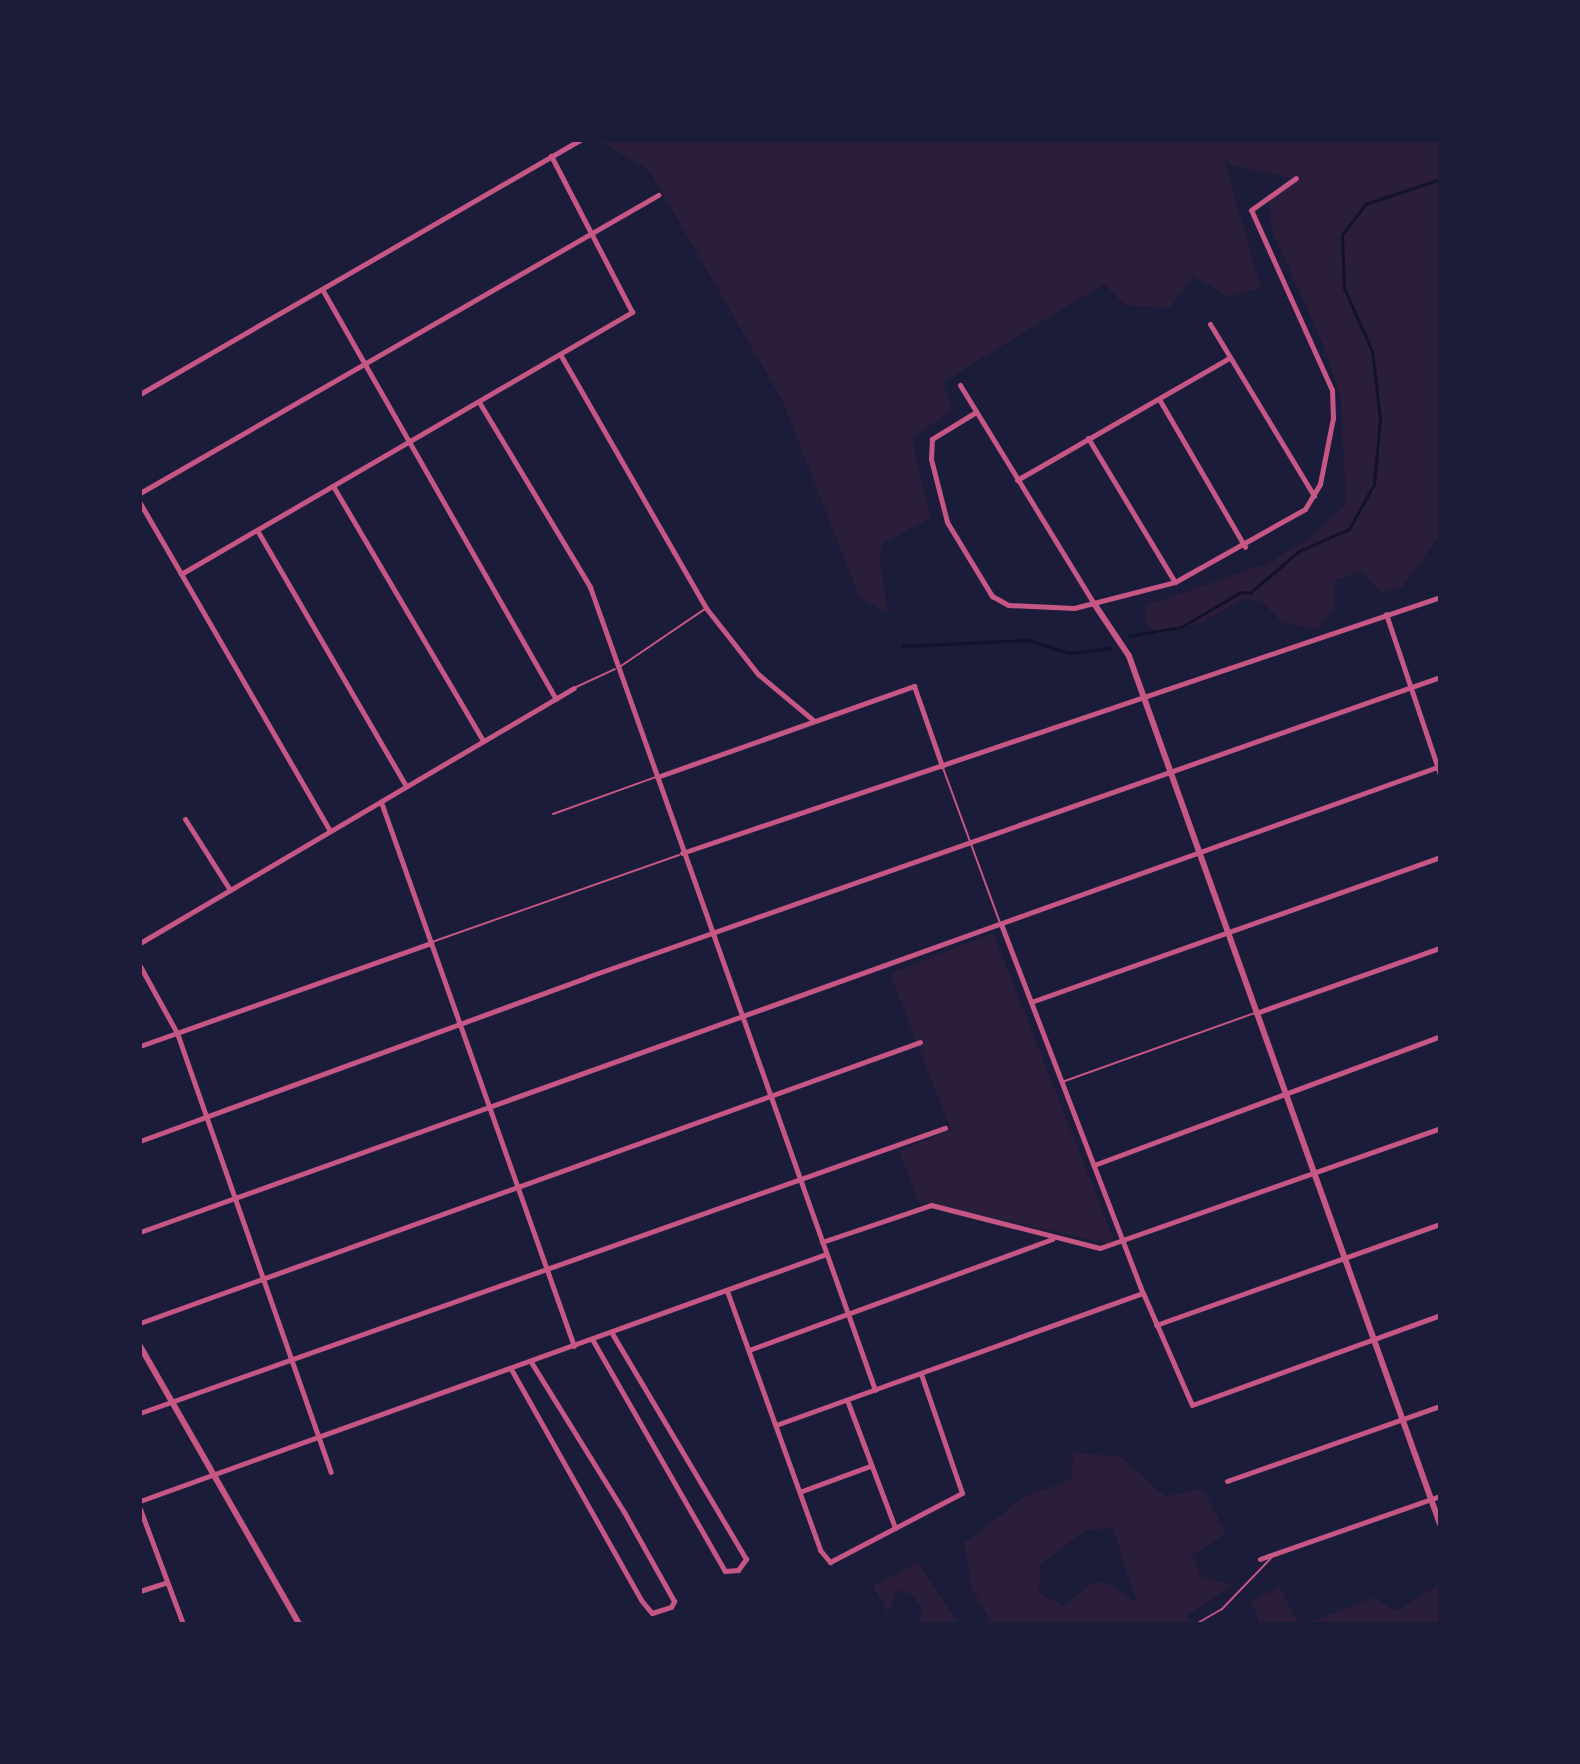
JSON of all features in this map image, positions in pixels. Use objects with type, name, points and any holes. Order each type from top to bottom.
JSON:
[{"type":"street","points":[[140,394],[580,140]]},
{"type":"street","points":[[181,574],[632,312],[551,156]]},
{"type":"street","points":[[976,412],[932,439],[931,459],[947,522],[992,596],[1008,605],[1095,605],[1175,582],[1245,547],[1305,509],[1314,496],[1333,418],[1332,390],[1251,210],[1296,178]]},
{"type":"street","points":[[140,493],[658,195]]},
{"type":"street","points":[[322,289],[556,699]]},
{"type":"street","points":[[1210,324],[1314,496]]},
{"type":"street","points":[[560,354],[706,608],[758,674],[813,720]]},
{"type":"street","points":[[1017,480],[1229,358]]},
{"type":"street","points":[[960,385],[1129,656],[1440,1524]]},
{"type":"street","points":[[1159,399],[1245,547]]},
{"type":"street","points":[[479,402],[590,587],[875,1390]]},
{"type":"street","points":[[1088,438],[1175,582]]},
{"type":"street","points":[[333,486],[483,741]]},
{"type":"street","points":[[140,503],[330,831]]},
{"type":"street","points":[[257,530],[406,786]]},
{"type":"street","points":[[682,853],[1440,597]]},
{"type":"street","points":[[1386,614],[1440,774]]},
{"type":"street","points":[[140,1141],[460,1024],[1440,677]]},
{"type":"street","points":[[657,777],[914,686],[942,766]]},
{"type":"street","points":[[140,943],[574,688]]},
{"type":"street","points":[[140,1232],[1439,766]]},
{"type":"street","points":[[381,802],[574,1346]]},
{"type":"street","points":[[185,819],[230,890]]},
{"type":"street","points":[[1031,1002],[1440,857]]},
{"type":"street","points":[[1001,924],[1123,1243],[1192,1405],[1440,1315]]},
{"type":"street","points":[[140,1046],[431,943]]},
{"type":"street","points":[[1256,1013],[1440,948]]},
{"type":"street","points":[[140,966],[177,1033],[331,1472]]},
{"type":"street","points":[[1094,1165],[1440,1036]]},
{"type":"street","points":[[140,1323],[920,1042]]},
{"type":"street","points":[[140,1413],[545,1267],[945,1128]]},
{"type":"street","points":[[822,1242],[931,1205],[1052,1239],[1100,1248],[1123,1243],[1440,1128]]},
{"type":"street","points":[[1156,1325],[1440,1224]]},
{"type":"street","points":[[749,1350],[1052,1239]]},
{"type":"street","points":[[140,1501],[826,1254]]},
{"type":"street","points":[[727,1291],[802,1491],[820,1550],[830,1562],[838,1561],[962,1493],[921,1374]]},
{"type":"street","points":[[776,1425],[1143,1293]]},
{"type":"street","points":[[592,1339],[725,1571],[731,1574],[746,1566],[746,1559],[612,1333]]},
{"type":"street","points":[[140,1346],[299,1624]]},
{"type":"street","points":[[511,1369],[641,1600],[652,1613],[671,1607],[674,1601],[624,1512],[531,1362]]},
{"type":"street","points":[[847,1400],[895,1528]]},
{"type":"street","points":[[1227,1481],[1440,1406]]},
{"type":"street","points":[[802,1491],[870,1466]]},
{"type":"street","points":[[1260,1559],[1440,1496]]},
{"type":"street","points":[[140,1509],[183,1624]]},
{"type":"street","points":[[140,1591],[167,1582]]},
{"type":"lane","points":[[574,688],[618,668],[706,608]]},
{"type":"lane","points":[[942,766],[1001,924]]},
{"type":"lane","points":[[553,814],[657,777]]},
{"type":"lane","points":[[431,943],[682,853]]},
{"type":"lane","points":[[1062,1082],[1256,1013]]},
{"type":"lane","points":[[1196,1624],[1222,1609],[1275,1554]]},
{"type":"shaded area","points":[[598,140],[1440,140],[1440,535],[1403,586],[1382,593],[1362,571],[1335,580],[1335,606],[1319,629],[1283,623],[1261,601],[1243,599],[1199,624],[1158,635],[1146,625],[1145,606],[1268,563],[1310,538],[1346,504],[1341,401],[1327,353],[1271,228],[1269,202],[1295,179],[1225,163],[1261,288],[1229,297],[1193,276],[1170,308],[1126,306],[1104,284],[943,382],[952,410],[912,438],[930,518],[884,543],[879,556],[888,614],[860,598],[782,400],[649,170]]},
{"type":"shaded area","points":[[993,933],[1114,1240],[1107,1243],[919,1202],[899,1151],[951,1130],[890,974]]},
{"type":"shaded area","points":[[1073,1452],[1121,1457],[1165,1496],[1203,1489],[1226,1533],[1192,1556],[1201,1576],[1232,1585],[1187,1616],[1191,1624],[979,1624],[990,1620],[971,1587],[964,1543],[1024,1497],[1072,1479]],"holes":[[[1113,1528],[1137,1603],[1105,1582],[1090,1584],[1064,1606],[1039,1593],[1040,1565],[1086,1530]]]},
{"type":"shaded area","points":[[918,1562],[959,1624],[920,1624],[922,1608],[911,1594],[897,1590],[888,1614],[873,1585]]},
{"type":"shaded area","points":[[1440,1584],[1440,1624],[1305,1624],[1373,1598],[1397,1611]]},
{"type":"shaded area","points":[[1280,1587],[1298,1624],[1260,1624],[1251,1601]]},
{"type":"waterway","points":[[1129,636],[1181,627],[1241,592],[1250,593],[1299,551],[1349,529],[1374,484],[1380,419],[1372,351],[1344,288],[1342,235],[1365,204],[1440,179]]},
{"type":"waterway","points":[[902,646],[1027,640],[1069,653],[1111,648]]}]
